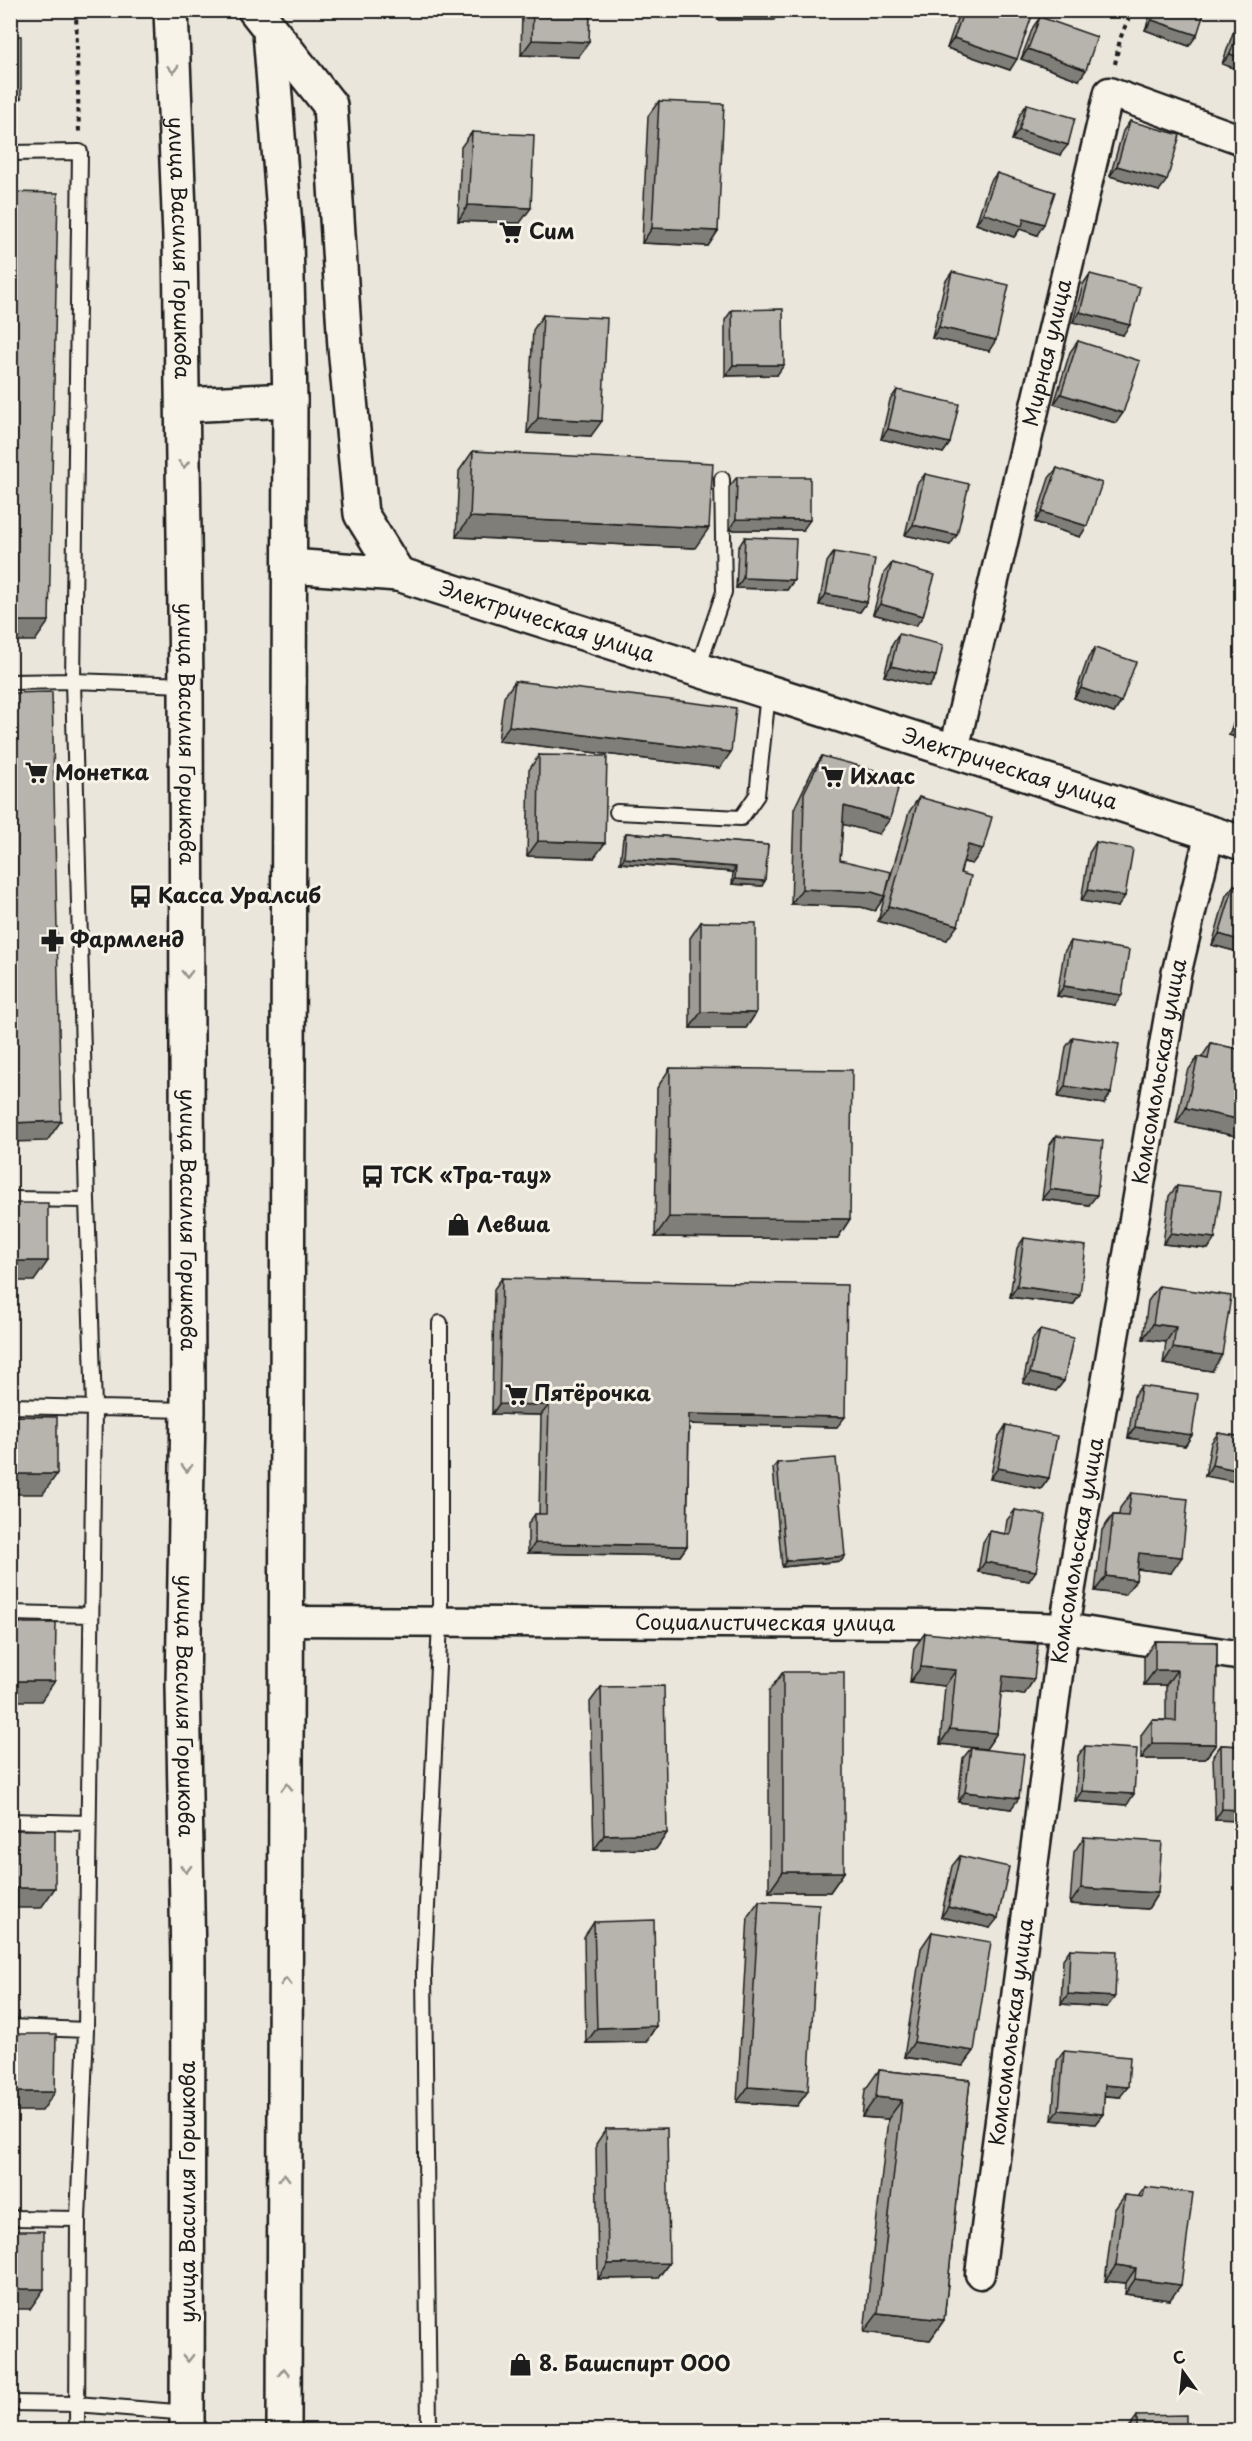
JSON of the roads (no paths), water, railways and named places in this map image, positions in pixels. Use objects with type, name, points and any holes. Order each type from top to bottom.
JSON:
[{"type":"main road","name":"улица Василия Горшкова","points":[[171,10],[180,237],[186,685],[188,1410],[183,1685],[188,1985],[188,2422]]},
{"type":"main road","points":[[263,21],[286,239],[290,400],[284,2430]]},
{"type":"main road","points":[[263,21],[330,105],[345,347],[361,514],[398,574]]},
{"type":"main road","points":[[183,405],[290,400]]},
{"type":"main road","name":"Электрическая улица","points":[[290,566],[398,574],[768,694],[954,750],[1242,843]]},
{"type":"street","name":"Мирная улица","points":[[954,750],[1109,92],[1242,140]]},
{"type":"street","name":"Комсомольская улица","points":[[980,2274],[1064,1628],[1176,975],[1210,832]]},
{"type":"street","name":"Социалистическая улица","points":[[287,1621],[947,1623],[1064,1628],[1242,1656]]},
{"type":"lane","points":[[10,153],[80,152],[73,681],[94,1407],[86,2030],[78,2219],[77,2430]]},
{"type":"lane","points":[[697,671],[724,592],[722,479]]},
{"type":"lane","points":[[10,682],[73,681],[186,685]]},
{"type":"lane","points":[[617,812],[741,818],[757,795],[768,694]]},
{"type":"lane","points":[[10,1199],[87,1200]]},
{"type":"lane","points":[[429,2430],[424,1971],[440,1622],[440,1323]]},
{"type":"lane","points":[[10,1406],[188,1410]]},
{"type":"lane","points":[[10,1613],[91,1615]]},
{"type":"lane","points":[[10,1821],[88,1823]]},
{"type":"lane","points":[[10,2027],[86,2030]]},
{"type":"lane","points":[[10,2218],[78,2219]]},
{"type":"lane","points":[[10,2403],[76,2404],[188,2422]]},
{"type":"place","name":"Сим","points":[[511,232]]},
{"type":"place","name":"Монетка","points":[[37,773]]},
{"type":"place","name":"Ихлас","points":[[832,777]]},
{"type":"place","name":"Касса Уралсиб","points":[[140,896]]},
{"type":"place","name":"Фармленд","points":[[52,940]]},
{"type":"place","name":"ТСК «Тра-тау»","points":[[372,1176]]},
{"type":"place","name":"Левша","points":[[459,1225]]},
{"type":"place","name":"Пятёрочка","points":[[516,1394]]},
{"type":"place","name":"8. Башспирт ООО","points":[[521,2364]]}]
